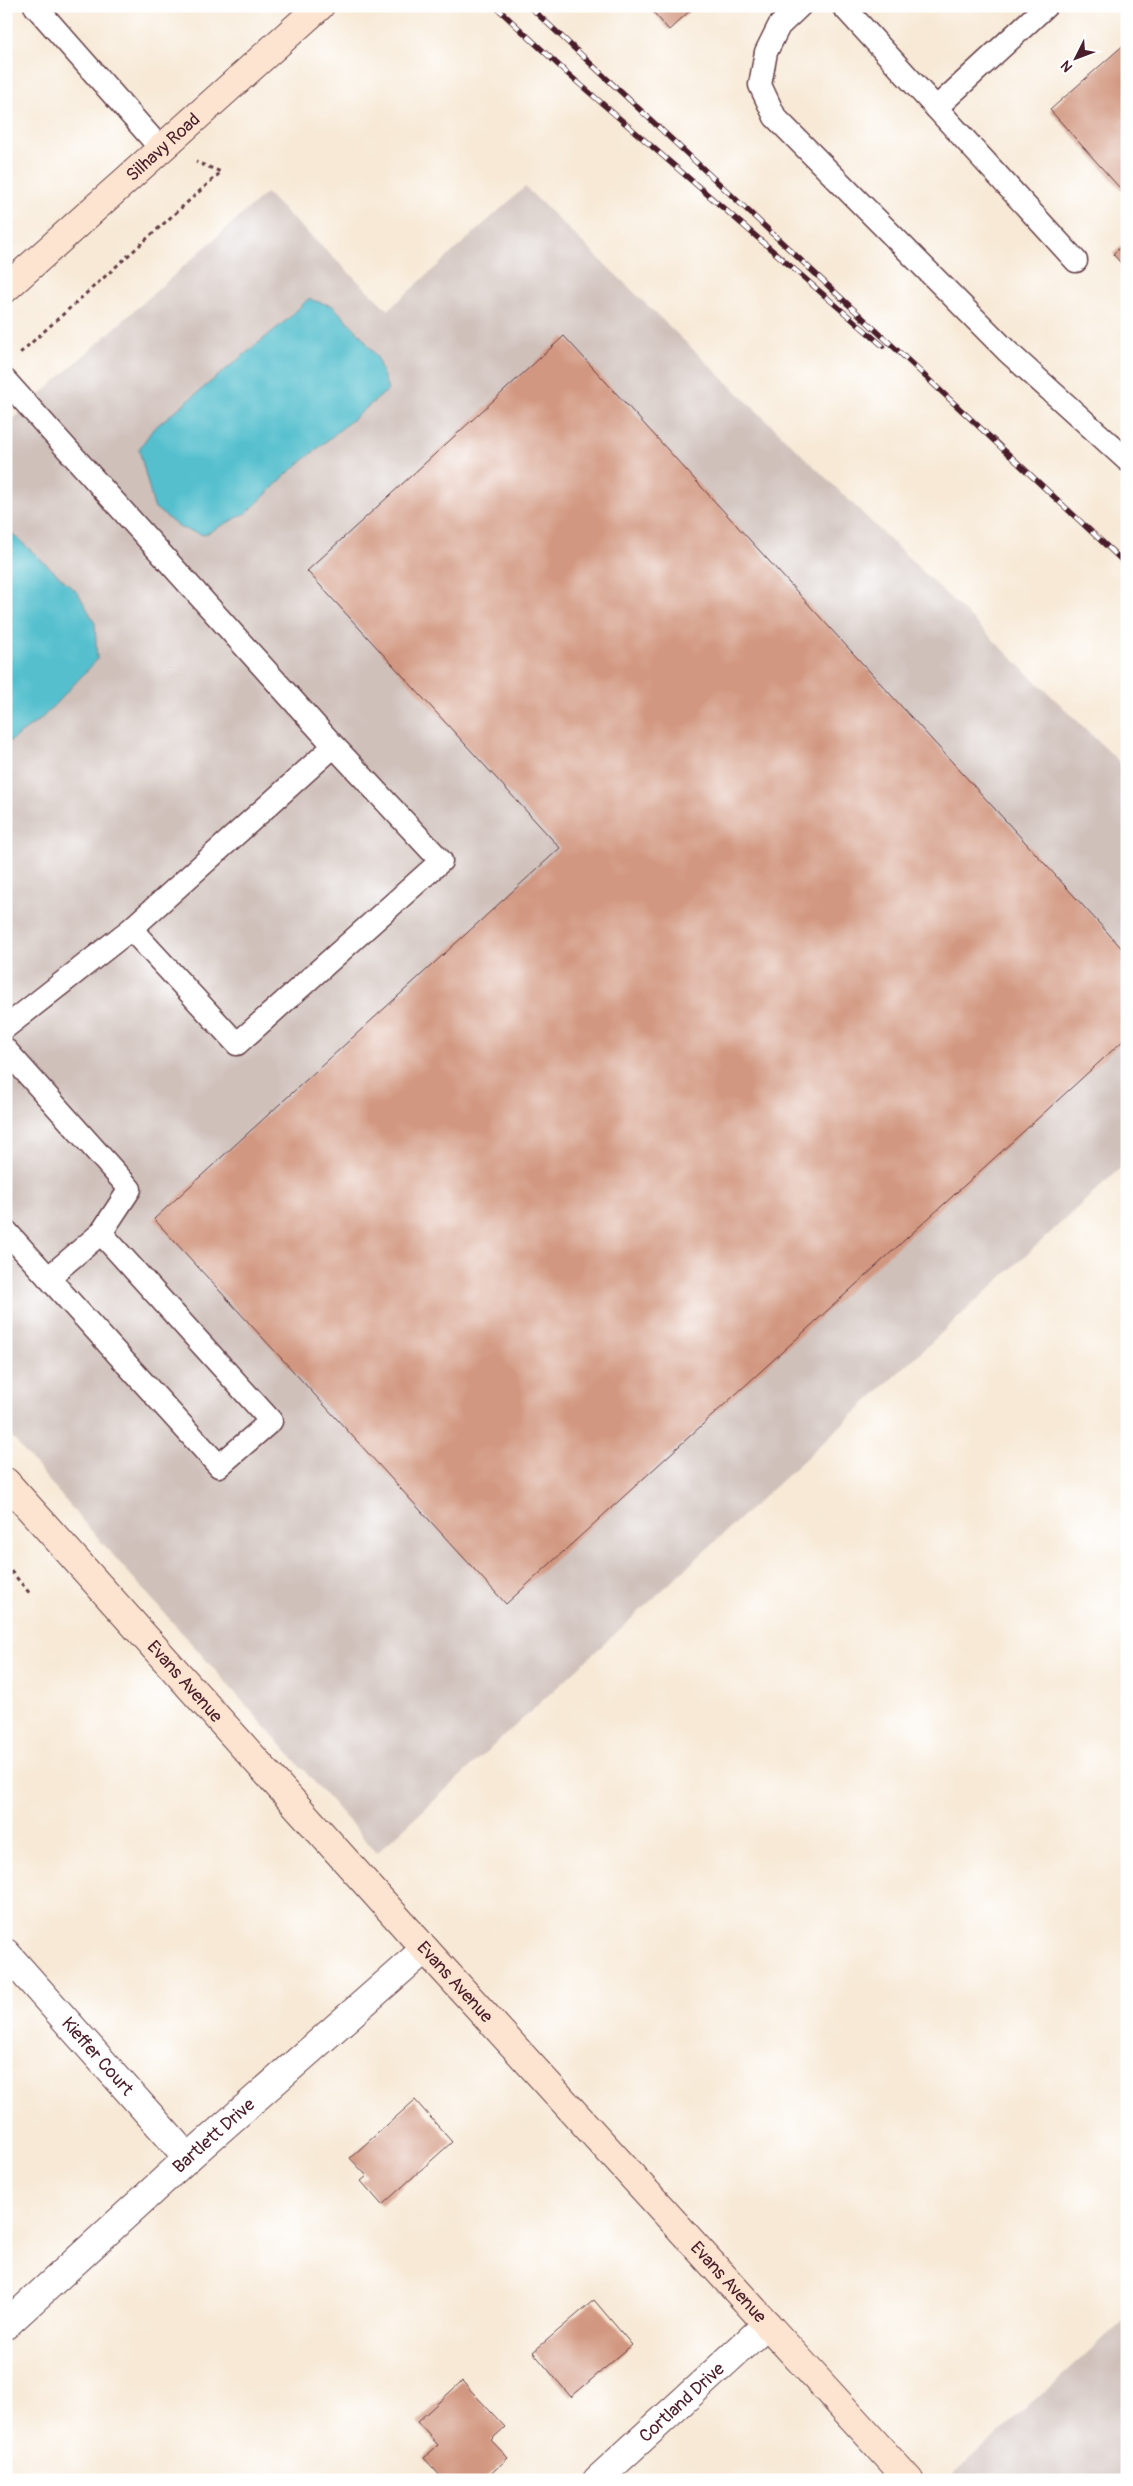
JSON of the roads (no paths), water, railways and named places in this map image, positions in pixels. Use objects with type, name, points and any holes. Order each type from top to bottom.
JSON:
[{"type":"street","name":"Silhavy Road","points":[[6,288],[162,150],[320,6]]},
{"type":"street","name":"Evans Avenue","points":[[6,1482],[425,1949],[909,2480]]},
{"type":"street","name":"Bartlett Drive","points":[[6,2325],[188,2158],[425,1949]]},
{"type":"street","name":"Kieffer Court","points":[[6,1953],[188,2158]]},
{"type":"street","name":"Cortland Drive","points":[[597,2480],[766,2324]]},
{"type":"lane","points":[[35,6],[162,150]]},
{"type":"lane","points":[[800,6],[779,26],[766,52],[760,85],[775,117],[1006,351],[1127,460]]},
{"type":"lane","points":[[842,6],[1076,261]]},
{"type":"lane","points":[[936,108],[1046,6]]},
{"type":"lane","points":[[6,381],[334,746],[441,861],[237,1044],[131,930]]},
{"type":"lane","points":[[6,1027],[131,930],[334,746]]},
{"type":"lane","points":[[6,1050],[130,1189],[101,1233],[48,1278]]},
{"type":"lane","points":[[6,1231],[219,1466],[271,1421],[101,1233]]},
{"type":"water","points":[[308,299],[333,306],[360,334],[377,357],[388,390],[288,473],[248,512],[204,535],[180,528],[154,507],[139,449],[153,429],[289,318]]},
{"type":"water","points":[[6,528],[78,593],[95,623],[97,660],[42,718],[6,744]]},
{"type":"railway","points":[[495,6],[568,74],[883,346]]},
{"type":"railway","points":[[529,6],[1127,565]]}]
